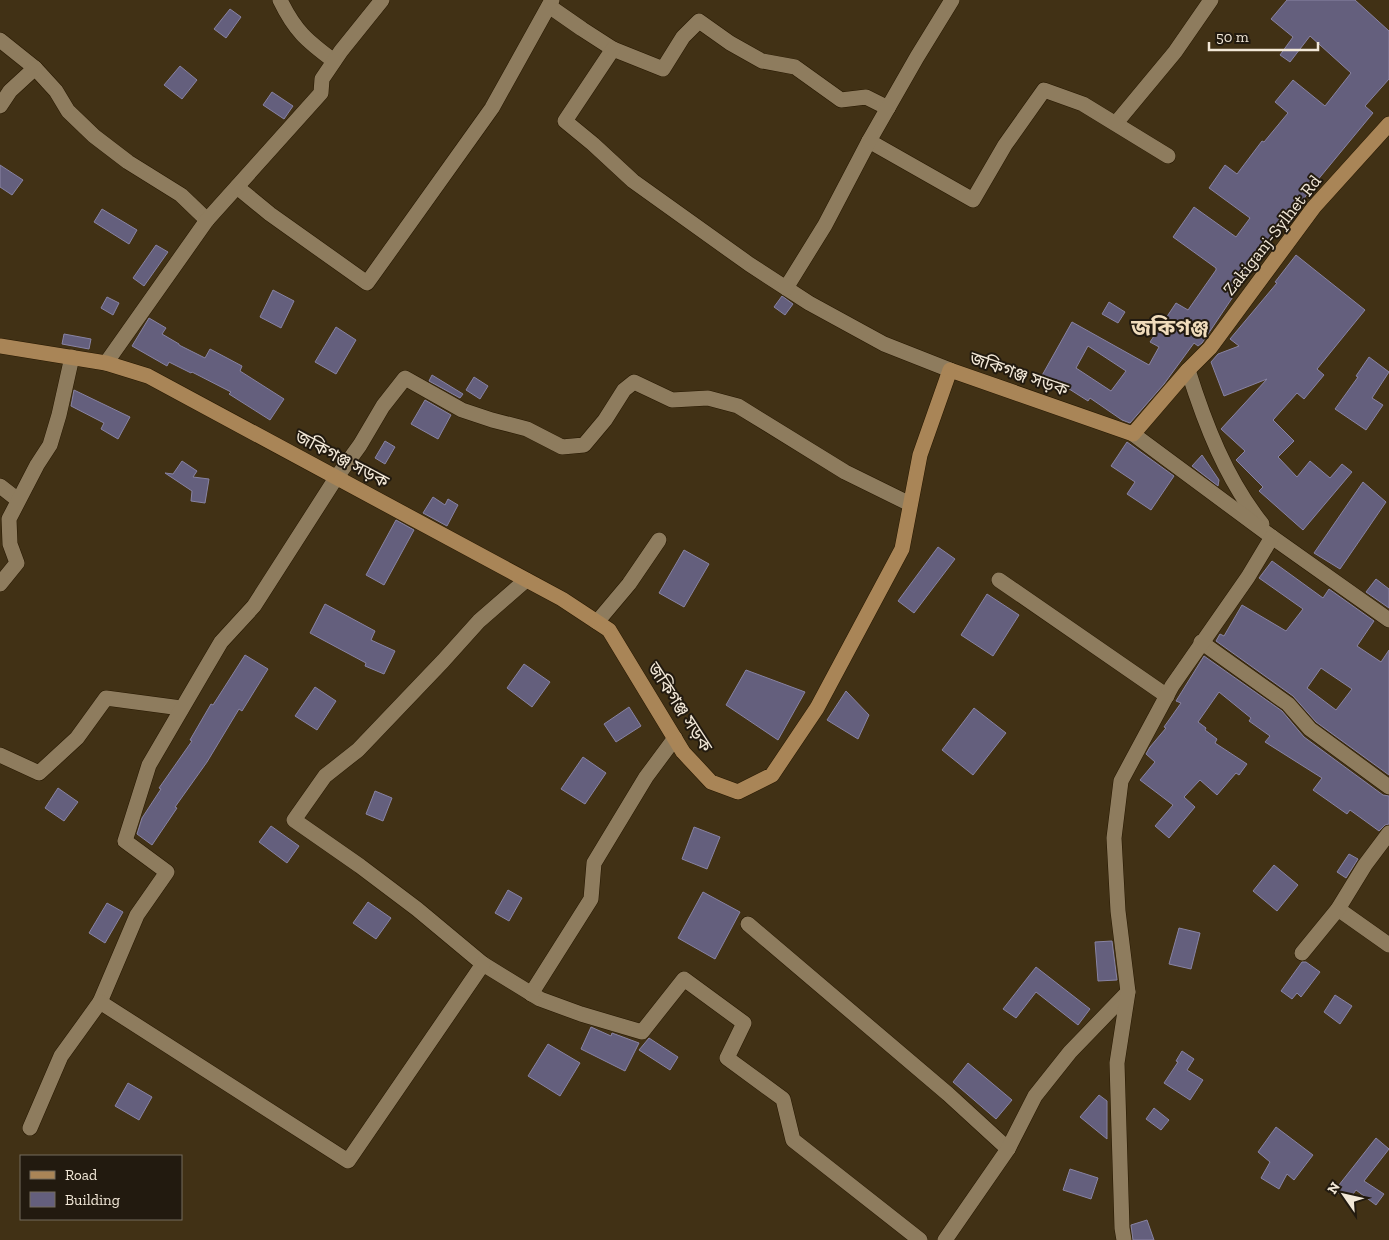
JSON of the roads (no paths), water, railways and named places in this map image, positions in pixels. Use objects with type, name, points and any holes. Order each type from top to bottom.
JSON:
[{"type":"main road","name":"Zakiganj-Sylhet Rd","points":[[1188,370],[1210,348],[1314,207],[1389,124]]},
{"type":"main road","name":"জকিগঞ্জ সড়ক","points":[[0,346],[106,363],[148,376],[562,599],[609,630],[683,752],[711,782],[738,792],[772,775],[817,708],[902,549],[920,455],[950,370],[1133,434]]},
{"type":"main road","points":[[1133,434],[1188,370]]},
{"type":"street","points":[[280,0],[289,19],[309,43],[334,61]]},
{"type":"street","points":[[106,363],[207,220],[321,93],[322,79],[382,0]]},
{"type":"street","points":[[786,288],[825,225],[869,141],[952,0]]},
{"type":"street","points":[[1116,123],[1175,52],[1211,0]]},
{"type":"street","points":[[237,187],[270,214],[367,283],[492,108],[551,3],[582,30],[613,49],[663,69],[683,37],[699,21],[730,43],[762,61],[795,67],[841,100],[866,97],[888,108]]},
{"type":"street","points":[[0,40],[35,68],[56,91],[68,111],[94,136],[128,162],[181,195],[207,220]]},
{"type":"street","points":[[613,49],[565,121],[633,182],[809,303],[884,344],[950,370]]},
{"type":"street","points":[[0,106],[10,91],[35,68]]},
{"type":"street","points":[[869,141],[973,200],[1004,145],[1044,90],[1084,104],[1168,156]]},
{"type":"street","points":[[0,584],[17,563],[10,544],[9,519],[50,444],[60,415],[72,357]]},
{"type":"street","points":[[1188,370],[1200,409],[1232,481],[1272,537]]},
{"type":"street","points":[[30,1128],[61,1056],[100,1002],[138,915],[167,872],[125,841],[149,765],[221,642],[254,606],[336,478],[360,445],[382,406],[405,378],[462,410],[527,429],[562,447],[584,445],[605,420],[624,390],[634,382],[672,400],[708,398],[738,406],[845,472],[910,504]]},
{"type":"street","points":[[1133,434],[1272,537],[1389,620]]},
{"type":"street","points":[[0,486],[18,500]]},
{"type":"street","points":[[1124,1240],[1122,1228],[1117,1063],[1128,992],[1118,911],[1114,838],[1121,781],[1166,696],[1201,642],[1248,577],[1272,537]]},
{"type":"street","points":[[597,622],[629,584],[658,540]]},
{"type":"street","points":[[526,580],[479,621],[443,662],[358,750],[325,776],[294,820],[410,904],[483,964],[540,999],[581,1014],[642,1032],[684,979],[744,1023],[727,1058],[783,1099],[793,1140],[920,1240]]},
{"type":"street","points":[[999,580],[1166,696]]},
{"type":"street","points":[[1201,642],[1288,704],[1310,729],[1389,787]]},
{"type":"street","points":[[0,755],[40,773],[78,738],[106,698],[182,708]]},
{"type":"street","points":[[531,994],[590,900],[594,863],[646,777],[675,738]]},
{"type":"street","points":[[1302,953],[1338,909],[1365,865],[1389,833]]},
{"type":"street","points":[[1338,909],[1389,945]]},
{"type":"street","points":[[748,924],[941,1088],[1008,1149]]},
{"type":"street","points":[[100,1002],[348,1161],[483,964]]},
{"type":"street","points":[[945,1240],[1008,1149],[1035,1096],[1070,1052],[1128,992]]},
{"type":"district","name":"জকিগঞ্জ","points":[[1170,327]]}]
